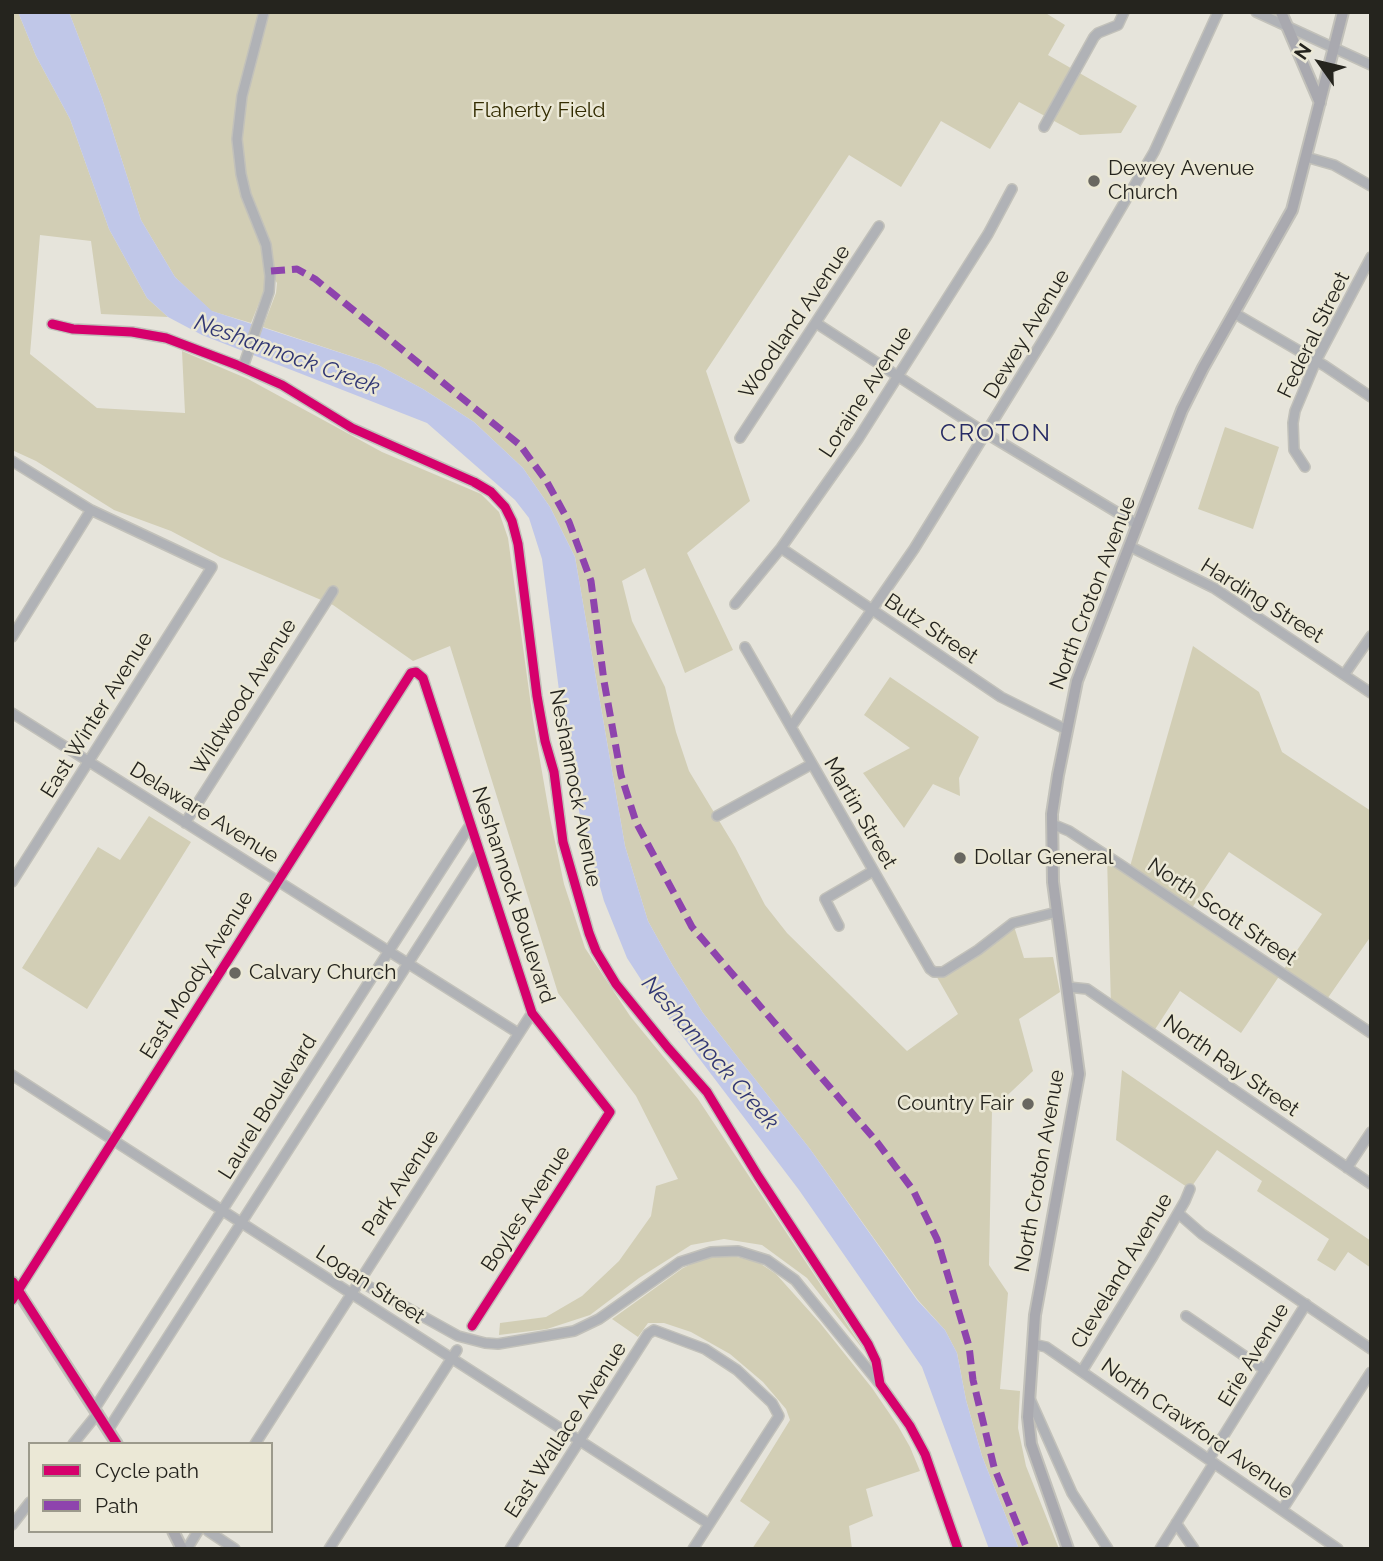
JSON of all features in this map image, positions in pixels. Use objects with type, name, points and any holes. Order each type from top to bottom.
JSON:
[{"type":"main road","points":[[1281,12],[1320,103]]},
{"type":"main road","name":"North Croton Avenue","points":[[1068,1549],[1031,1444],[1028,1417],[1038,1294],[1078,1091],[1079,1058],[1053,882],[1052,824],[1066,730],[1080,674],[1190,393],[1292,211],[1343,12]]},
{"type":"main road","points":[[14,1291],[116,1442]]},
{"type":"main road","points":[[174,1533],[182,1549]]},
{"type":"street","points":[[244,365],[269,292],[271,271],[267,245],[246,195],[237,139],[242,96],[264,12]]},
{"type":"street","points":[[1044,127],[1094,37],[1118,25],[1124,12]]},
{"type":"street","name":"Dewey Avenue","points":[[791,727],[914,549],[987,434],[1154,152],[1218,12]]},
{"type":"street","points":[[1256,12],[1371,65]]},
{"type":"street","points":[[1307,157],[1334,165],[1371,186]]},
{"type":"street","name":"Loraine Avenue","points":[[735,604],[781,548],[858,439],[988,234],[1012,189]]},
{"type":"street","name":"Woodland Avenue","points":[[740,438],[878,226]]},
{"type":"street","name":"Federal Street","points":[[1305,467],[1294,450],[1293,423],[1316,361],[1371,257]]},
{"type":"street","points":[[1234,313],[1371,397]]},
{"type":"street","points":[[816,323],[987,434],[1138,525]]},
{"type":"street","name":"Neshannock Avenue","points":[[52,324],[73,329],[132,332],[166,338],[244,365],[293,391],[352,428],[474,482],[491,492],[505,507],[518,544],[537,696],[554,772],[563,842],[596,951],[616,984],[714,1101],[758,1176],[868,1344],[876,1361],[880,1384],[910,1426],[925,1454],[958,1549]]},
{"type":"street","points":[[12,461],[91,510],[12,637]]},
{"type":"street","name":"East Winter Avenue","points":[[12,882],[212,567],[91,510]]},
{"type":"street","name":"Harding Street","points":[[1129,546],[1214,588],[1371,693]]},
{"type":"street","name":"Butz Street","points":[[781,548],[1001,697],[1066,730]]},
{"type":"street","name":"Wildwood Avenue","points":[[185,823],[333,590]]},
{"type":"street","points":[[1344,675],[1371,636]]},
{"type":"street","name":"Martin Street","points":[[746,647],[930,969],[938,973],[957,964],[1013,923],[1057,912]]},
{"type":"street","name":"Neshannock Boulevard","points":[[416,672],[423,678],[532,1013],[611,1112]]},
{"type":"street","name":"East Moody Avenue","points":[[14,1291],[113,1141],[411,673],[416,672]]},
{"type":"street","name":"Delaware Avenue","points":[[12,713],[518,1033]]},
{"type":"street","points":[[717,817],[812,764]]},
{"type":"street","name":"North Scott Street","points":[[1052,824],[1069,831],[1121,865],[1371,1033]]},
{"type":"street","name":"Laurel Boulevard","points":[[74,1442],[470,825]]},
{"type":"street","name":"Laurel Boulevard","points":[[108,1430],[479,853]]},
{"type":"street","points":[[839,926],[825,899],[873,871]]},
{"type":"street","name":"North Ray Street","points":[[1068,987],[1087,989],[1371,1185]]},
{"type":"street","name":"Park Avenue","points":[[256,1442],[532,1013]]},
{"type":"street","name":"Logan Street","points":[[12,1075],[709,1524]]},
{"type":"street","name":"Boyles Avenue","points":[[472,1326],[611,1112]]},
{"type":"street","points":[[1347,1168],[1371,1132]]},
{"type":"street","name":"Cleveland Avenue","points":[[1082,1371],[1190,1189]]},
{"type":"street","points":[[1178,1213],[1202,1234],[1371,1349]]},
{"type":"street","points":[[359,1281],[458,1336],[498,1344],[574,1331],[599,1319],[680,1262],[711,1252],[738,1251],[767,1260],[795,1280],[880,1384]]},
{"type":"street","name":"Erie Avenue","points":[[1160,1549],[1306,1304]]},
{"type":"street","points":[[1186,1316],[1265,1370]]},
{"type":"street","name":"East Wallace Avenue","points":[[510,1549],[648,1334],[653,1331],[705,1349],[737,1370],[772,1403],[779,1416],[709,1524]]},
{"type":"street","name":"North Crawford Avenue","points":[[1033,1345],[1046,1347],[1082,1371],[1338,1549]]},
{"type":"street","points":[[329,1549],[457,1350]]},
{"type":"street","points":[[1282,1510],[1371,1372]]},
{"type":"street","points":[[1029,1398],[1072,1493],[1108,1549]]},
{"type":"street","points":[[12,1525],[28,1505]]},
{"type":"street","points":[[1176,1523],[1194,1549]]},
{"type":"street","points":[[693,1549],[709,1524]]},
{"type":"street","points":[[187,1549],[197,1533]]},
{"type":"street","points":[[211,1533],[235,1549]]},
{"type":"green space","points":[[12,12],[18,12],[36,56],[70,119],[109,229],[147,298],[168,317],[101,314],[91,241],[40,235],[30,354],[97,408],[185,413],[182,351],[248,379],[382,452],[481,494],[499,512],[508,538],[533,720],[550,818],[564,884],[585,948],[630,1016],[698,1099],[866,1353],[807,1278],[762,1245],[724,1239],[691,1245],[639,1278],[590,1315],[547,1329],[499,1335],[500,1323],[546,1317],[582,1296],[619,1261],[651,1216],[656,1186],[678,1179],[636,1096],[558,993],[450,646],[413,661],[333,605],[220,557],[171,531],[114,510],[36,461],[12,450]]},
{"type":"green space","name":"Flaherty Field","points":[[69,12],[1044,12],[1065,25],[1048,55],[1137,106],[1121,133],[1080,135],[1019,102],[990,149],[941,121],[901,187],[849,155],[706,371],[750,501],[687,553],[733,650],[685,673],[645,568],[622,581],[632,621],[665,687],[689,771],[735,847],[765,905],[787,933],[907,1051],[958,1014],[934,972],[938,973],[1013,923],[1024,958],[1053,957],[1060,992],[1019,1019],[1033,1071],[992,1110],[989,1265],[1008,1293],[1000,1389],[1020,1391],[1018,1428],[1026,1466],[1059,1549],[1019,1549],[982,1456],[966,1400],[957,1353],[945,1330],[918,1300],[810,1149],[703,1013],[648,921],[625,846],[575,557],[550,507],[523,468],[474,422],[423,389],[378,365],[263,327],[276,293],[277,283],[271,273],[251,323],[211,311],[175,277],[141,220],[102,98]]},
{"type":"green space","points":[[1225,427],[1279,447],[1253,529],[1198,509]]},
{"type":"green space","points":[[1193,646],[1259,692],[1282,752],[1371,811],[1371,936],[1325,1002],[1282,972],[1241,1033],[1180,991],[1152,1034],[1111,1006],[1107,856],[1129,870]],"holes":[[[1229,852],[1322,914],[1282,972],[1190,911]]]},
{"type":"green space","points":[[890,677],[979,737],[959,778],[960,796],[933,784],[904,828],[863,773],[910,748],[864,715]]},
{"type":"green space","points":[[149,816],[191,842],[87,1009],[22,968],[98,847],[120,860]]},
{"type":"green space","points":[[1122,1070],[1371,1241],[1371,1268],[1348,1252],[1335,1271],[1317,1260],[1329,1239],[1257,1191],[1262,1181],[1217,1150],[1190,1189],[1116,1140]]},
{"type":"green space","points":[[733,1256],[758,1262],[776,1274],[820,1323],[872,1388],[898,1426],[920,1471],[866,1489],[873,1516],[849,1526],[852,1549],[752,1549],[770,1522],[740,1501],[790,1420],[786,1409],[763,1382],[730,1354],[691,1332],[664,1323],[648,1323],[638,1337],[612,1319],[683,1268],[705,1258]]},
{"type":"water","name":"Neshannock Creek","points":[[18,12],[69,12],[102,98],[141,220],[175,277],[212,311],[378,365],[423,389],[474,422],[523,468],[550,507],[575,557],[625,846],[648,921],[703,1013],[810,1149],[917,1300],[945,1330],[957,1353],[966,1400],[982,1456],[1019,1549],[989,1549],[922,1367],[799,1190],[651,995],[627,958],[604,901],[580,816],[560,698],[542,559],[529,518],[515,500],[427,423],[202,335],[168,317],[147,298],[109,229],[70,119],[36,56]]},
{"type":"marked path","points":[[271,271],[297,269],[315,279],[520,445],[547,482],[569,522],[591,581],[604,681],[621,775],[636,822],[692,927],[877,1142],[913,1190],[937,1239],[969,1346],[973,1380],[994,1467],[1027,1549]]},
{"type":"cycle path","points":[[52,324],[73,329],[132,332],[166,338],[237,365],[282,385],[352,428],[474,482],[491,492],[505,507],[518,544],[537,696],[554,772],[563,842],[596,951],[616,984],[707,1092],[758,1176],[868,1344],[876,1361],[880,1384],[910,1426],[925,1454],[958,1549]]},
{"type":"cycle path","points":[[12,1300],[411,673],[416,672],[423,678],[532,1013],[610,1112],[472,1326]]},
{"type":"cycle path","points":[[13,1282],[116,1442]]},
{"type":"place","name":"Dewey Avenue Church","points":[[1094,181]]},
{"type":"place","name":"Dollar General","points":[[960,858]]},
{"type":"place","name":"Calvary Church","points":[[235,973]]},
{"type":"place","name":"Country Fair","points":[[1028,1104]]},
{"type":"district","name":"CROTON","points":[[996,434]]}]
